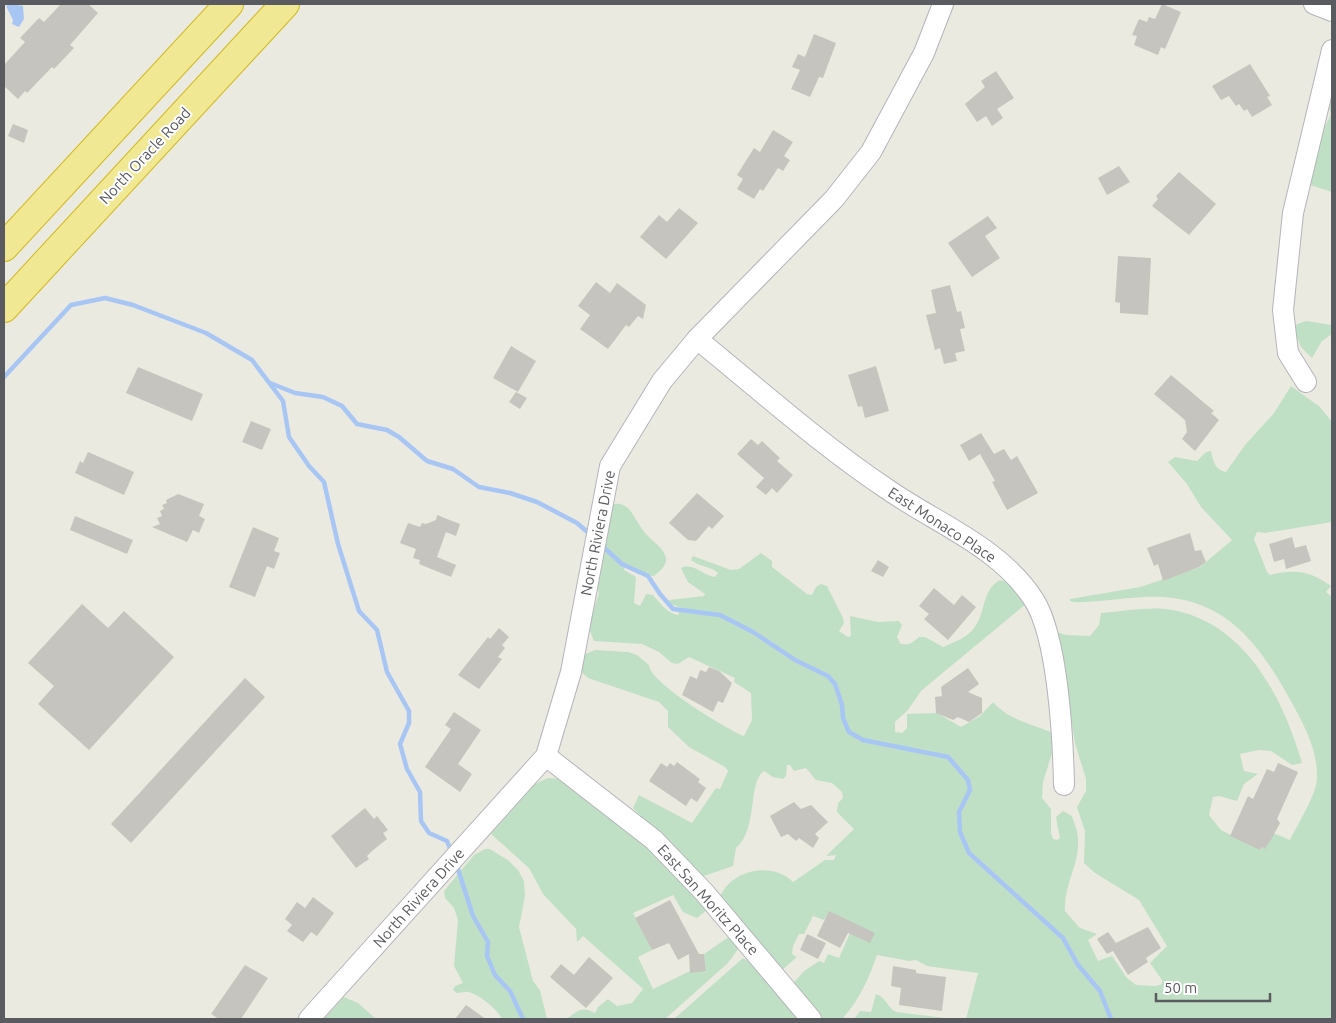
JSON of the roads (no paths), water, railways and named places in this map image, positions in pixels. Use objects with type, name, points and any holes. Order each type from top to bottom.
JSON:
[{"type":"highway","points":[[4,247],[228,4]]},
{"type":"highway","name":"North Oracle Road","points":[[4,308],[286,4]]},
{"type":"street","name":"North Riviera Drive","points":[[309,1019],[546,756],[571,672],[610,466],[662,380],[697,339],[834,199],[871,152],[924,53],[943,4]]},
{"type":"street","points":[[1314,4],[1332,12]]},
{"type":"street","points":[[1306,382],[1288,353],[1283,310],[1293,213],[1332,50]]},
{"type":"street","name":"East Monaco Place","points":[[697,339],[890,492],[959,533],[1005,566],[1022,583],[1035,601],[1051,648],[1063,740],[1064,785]]},
{"type":"street","name":"East San Moritz Place","points":[[546,756],[654,840],[704,892],[811,1019]]},
{"type":"water","points":[[10,4],[23,6],[24,19],[19,27],[12,24],[13,20],[6,6]]},
{"type":"waterway","points":[[4,377],[71,305],[105,298],[133,305],[206,333],[252,360],[283,401],[289,437],[309,466],[324,482],[338,544],[359,611],[377,630],[387,672],[409,711],[409,723],[400,744],[407,769],[420,792],[421,821],[429,833],[447,841],[451,851]]},
{"type":"waterway","points":[[270,383],[295,393],[323,397],[342,406],[357,424],[387,430],[399,437],[427,461],[453,469],[479,487],[510,493],[537,502],[577,523],[591,535]]},
{"type":"waterway","points":[[600,544],[622,564],[648,576],[673,609],[720,615],[753,632],[795,660],[828,676],[835,684],[842,705],[843,718],[849,732],[863,740],[948,757],[968,780],[970,790],[959,812],[960,832],[969,853],[1063,938],[1078,965],[1100,991],[1111,1019]]},
{"type":"waterway","points":[[456,863],[473,916],[488,942],[487,956],[495,975],[510,991],[523,1019]]}]
